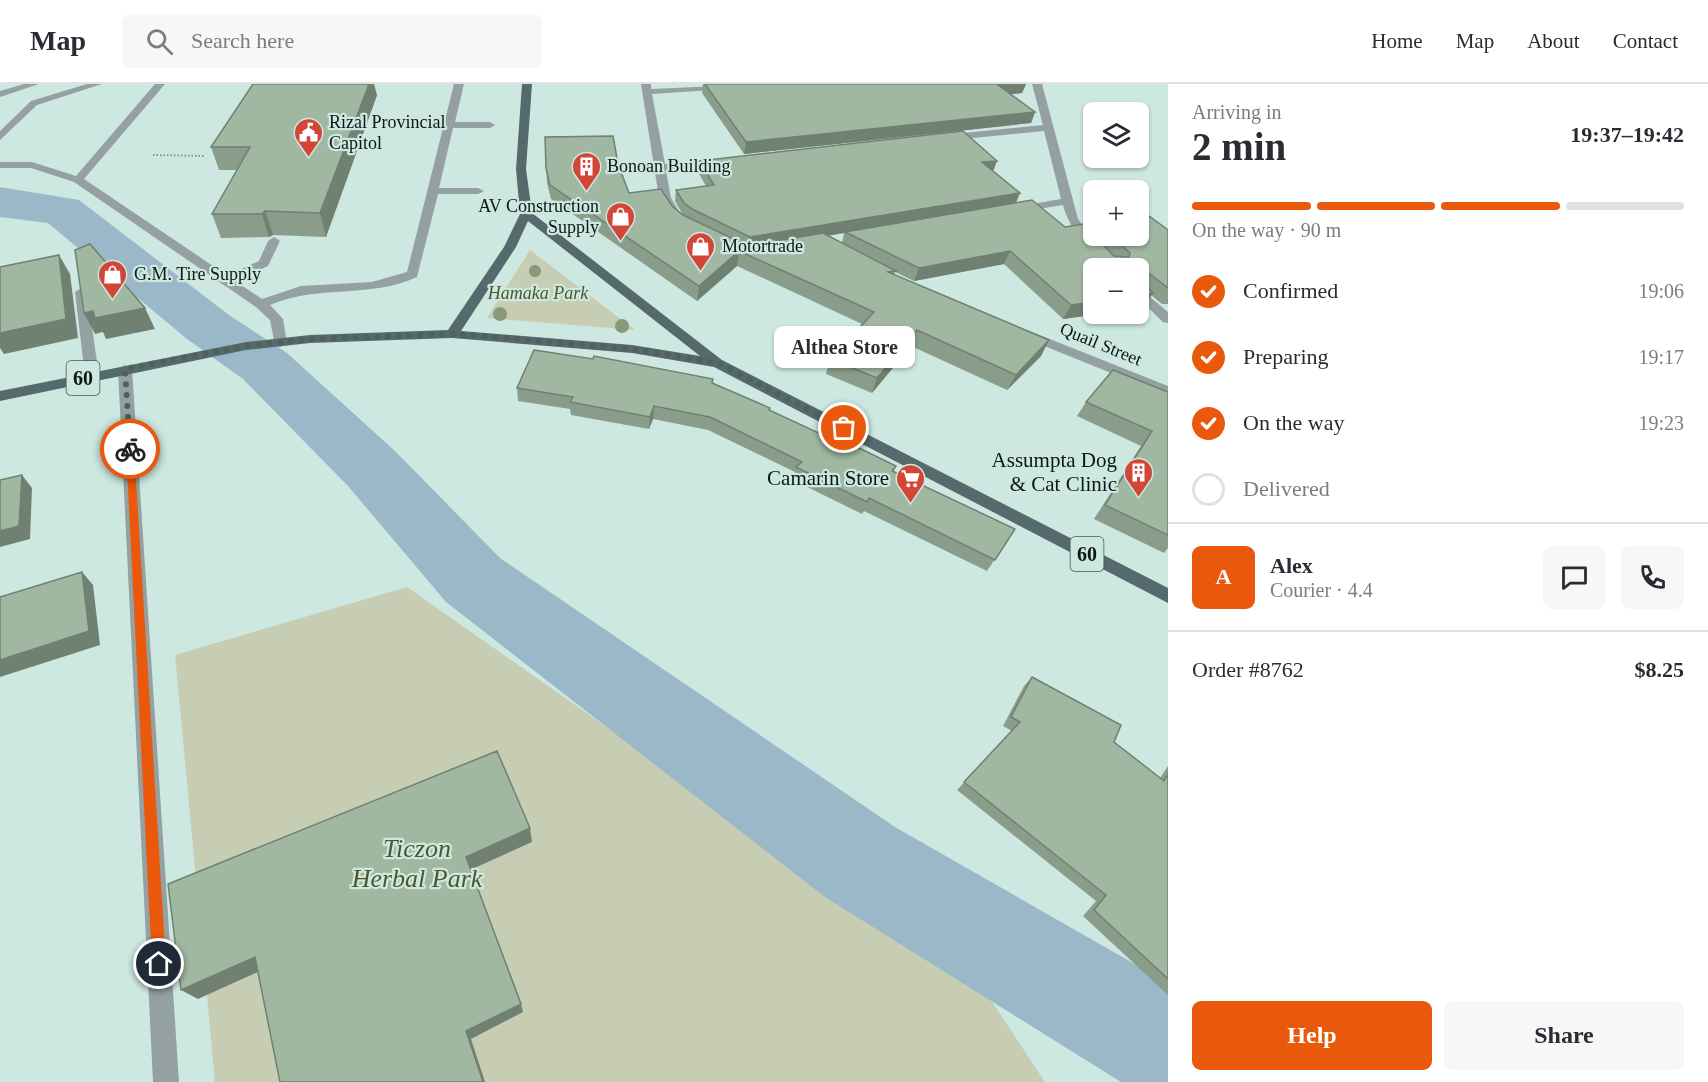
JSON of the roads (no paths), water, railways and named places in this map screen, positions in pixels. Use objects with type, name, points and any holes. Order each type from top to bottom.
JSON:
[{"type":"main road","points":[[452,334],[510,247],[526,214],[521,168],[528,84]]},
{"type":"main road","points":[[526,214],[663,323],[718,363]]},
{"type":"main road","name":"60","points":[[0,396],[246,346],[331,338],[452,334],[595,345],[718,363],[1168,596]]},
{"type":"street","points":[[0,94],[34,84]]},
{"type":"street","points":[[0,137],[34,103],[76,87],[97,84]]},
{"type":"street","points":[[78,180],[160,84]]},
{"type":"street","points":[[261,304],[300,290],[376,287],[400,281],[413,274],[459,84]]},
{"type":"street","points":[[687,226],[669,207],[646,88],[758,84]]},
{"type":"street","points":[[1037,84],[1050,127],[1067,201],[1079,231],[1105,258]]},
{"type":"street","points":[[449,125],[490,125]]},
{"type":"street","points":[[932,140],[1050,127]]},
{"type":"street","points":[[660,168],[730,160]]},
{"type":"street","points":[[0,165],[39,166],[78,180],[261,304],[276,320],[280,343]]},
{"type":"street","points":[[433,191],[478,191]]},
{"type":"street","points":[[997,213],[1067,201]]},
{"type":"street","points":[[225,281],[264,263],[274,241]]},
{"type":"street","points":[[78,274],[93,376]]},
{"type":"street","points":[[1149,301],[1168,319]]},
{"type":"street","name":"Quail Street","points":[[1014,328],[1168,391]]},
{"type":"street","points":[[125,369],[166,1082]]},
{"type":"waterway","points":[[0,202],[62,210],[97,236],[208,327],[265,366],[372,469],[473,580],[860,862],[1168,1046]]},
{"type":"place","name":"Rizal Provincial Capitol","points":[[308,158]]},
{"type":"place","name":"Bonoan Building","points":[[586,192]]},
{"type":"place","name":"AV Construction Supply","points":[[620,242]]},
{"type":"place","name":"Motortrade","points":[[701,272]]},
{"type":"place","name":"G.M. Tire Supply","points":[[113,300]]},
{"type":"place","name":"Althea Store","points":[[844,428]]},
{"type":"place","name":"Assumpta Dog & Cat Clinic","points":[[1138,498]]},
{"type":"place","name":"Camarin Store","points":[[910,504]]},
{"type":"park label","name":"Hamaka Park","points":[[538,293]]},
{"type":"park label","name":"Ticzon Herbal Park","points":[[417,863]]}]
